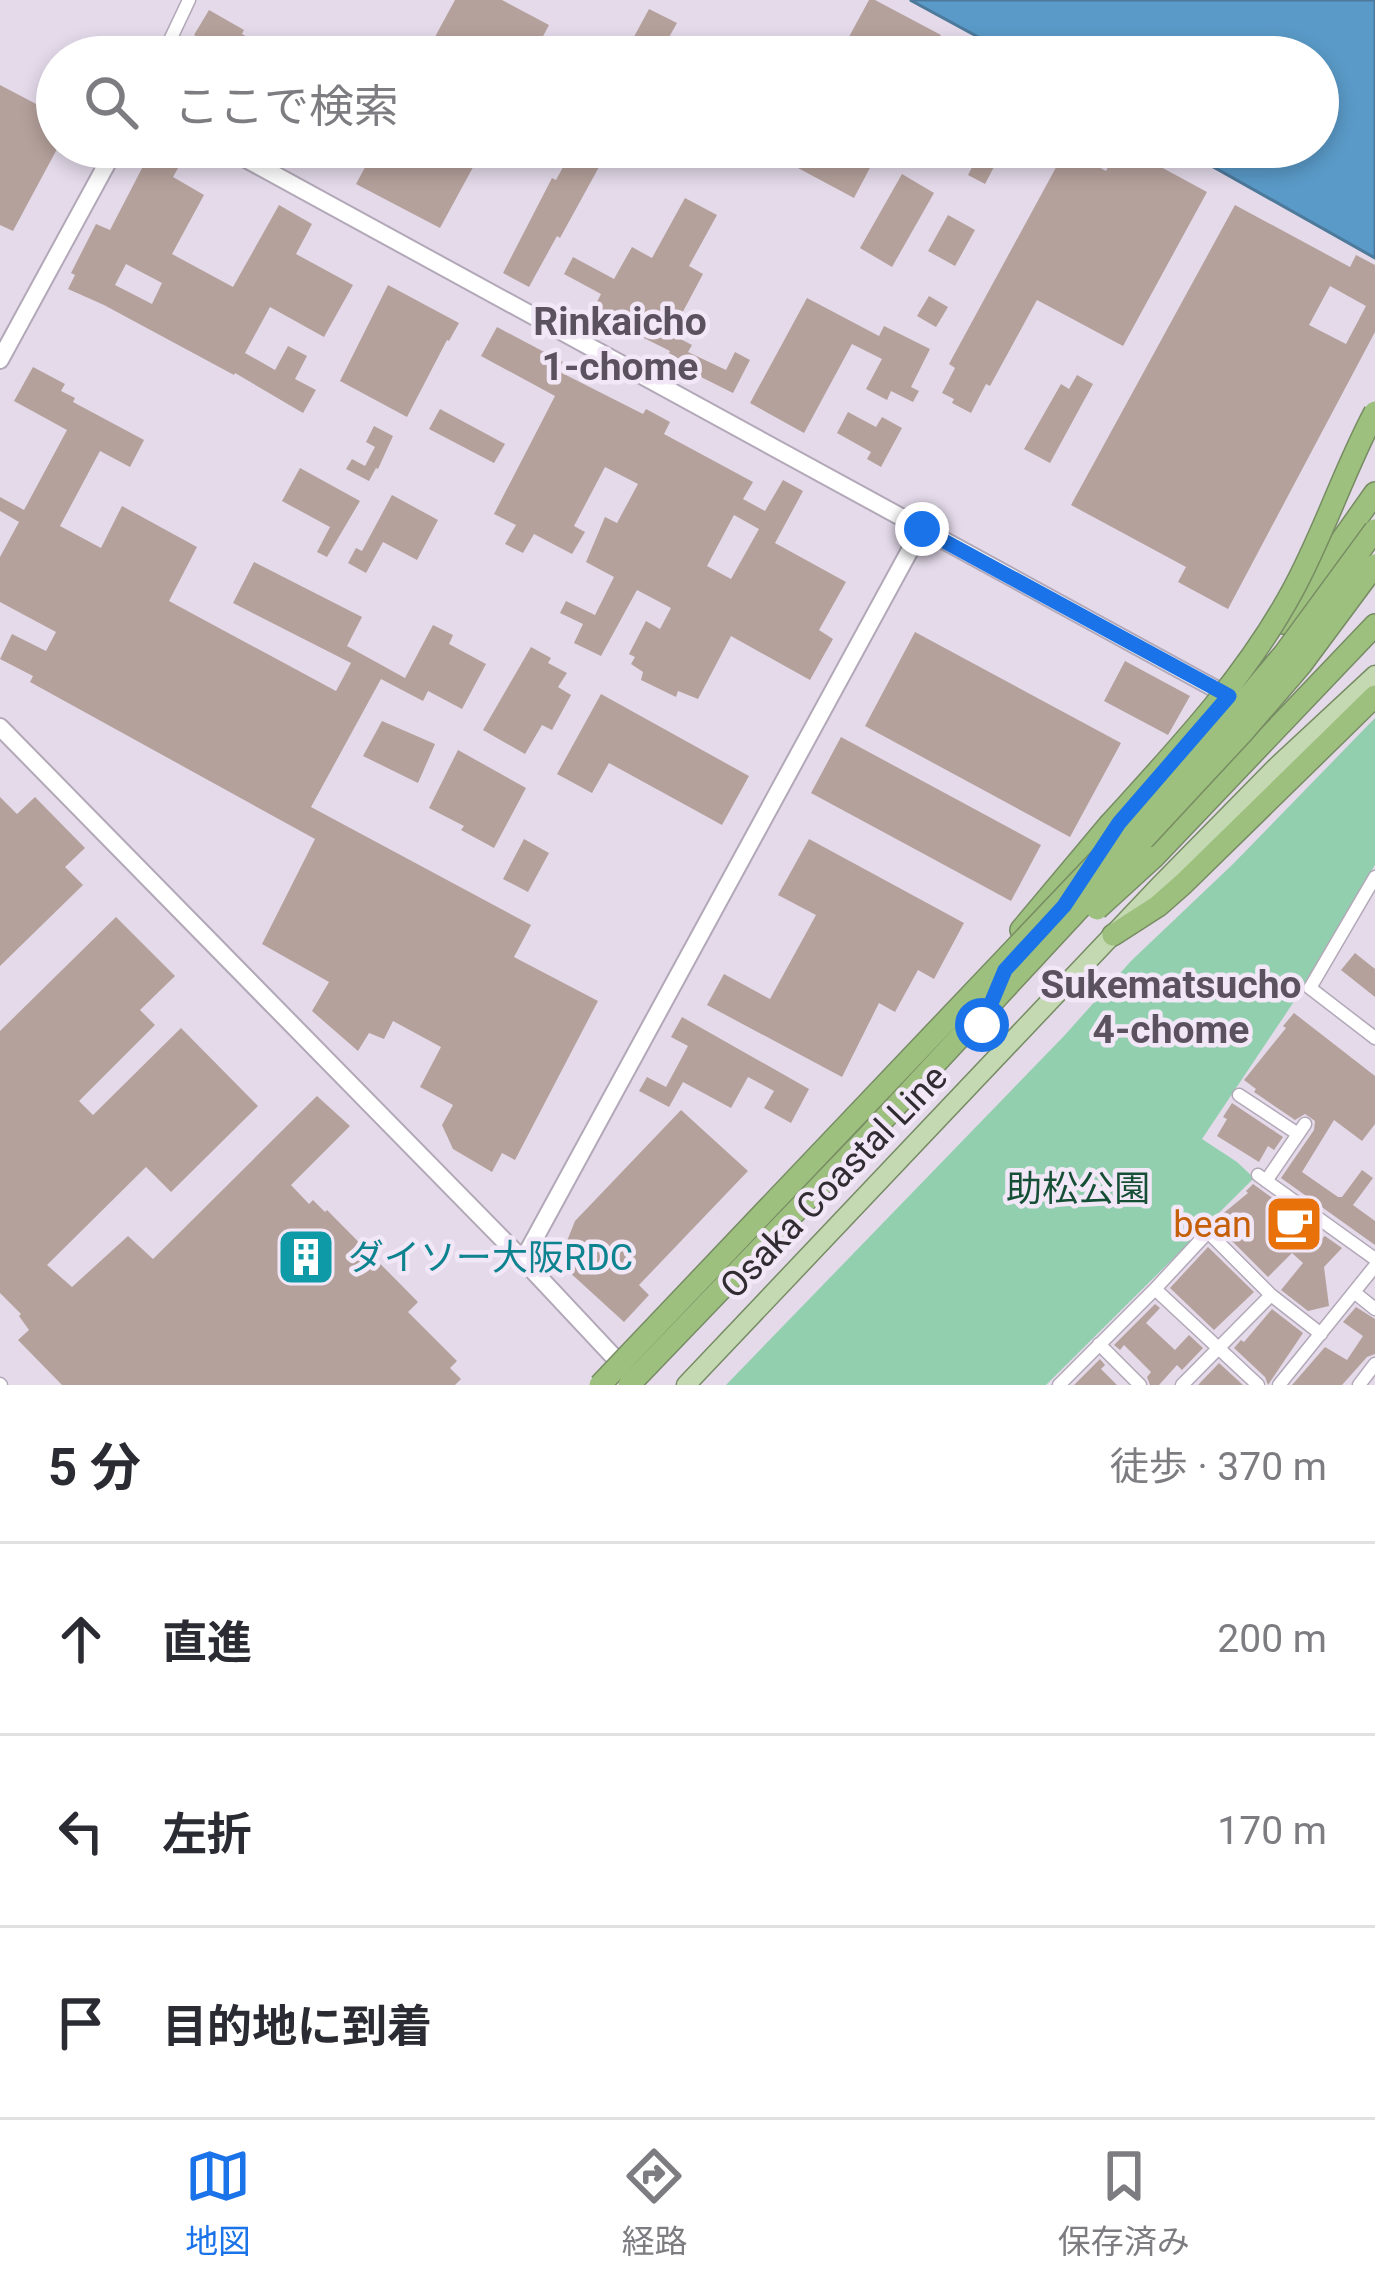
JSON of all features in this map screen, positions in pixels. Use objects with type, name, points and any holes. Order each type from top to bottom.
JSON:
[{"type":"highway","points":[[940,1028],[1239,674],[1292,593],[1375,412]]},
{"type":"highway","points":[[1229,696],[1375,494]]},
{"type":"highway","points":[[600,1385],[1231,718],[1375,530]]},
{"type":"highway","points":[[870,1134],[1244,731],[1300,666],[1375,565]]},
{"type":"highway","points":[[629,1385],[1031,970],[1154,856],[1375,625]]},
{"type":"highway","points":[[1113,934],[1158,906],[1375,696]]},
{"type":"main road","name":"Osaka Coastal Line","points":[[640,1385],[1375,612]]},
{"type":"main road","name":"Osaka Coastal Line","points":[[686,1385],[1113,934],[1275,768],[1375,676]]},
{"type":"main road","points":[[982,1025],[1005,970],[1064,906],[1119,823],[1229,696]]},
{"type":"street","points":[[172,36],[189,0]]},
{"type":"street","points":[[0,360],[105,168]]},
{"type":"street","points":[[262,168],[1270,722]]},
{"type":"street","points":[[524,1260],[922,529]]},
{"type":"street","points":[[0,727],[524,1260],[640,1385]]},
{"type":"street","points":[[1375,877],[1310,988],[1375,1038]]},
{"type":"street","points":[[1239,1095],[1302,1129],[1262,1178],[1375,1263],[1280,1385]]},
{"type":"street","points":[[1059,1385],[1208,1232],[1271,1295],[1322,1334]]},
{"type":"street","points":[[1155,1289],[1258,1385]]},
{"type":"street","points":[[1354,1292],[1375,1309]]},
{"type":"street","points":[[1182,1385],[1271,1295]]},
{"type":"street","points":[[1099,1344],[1140,1385]]},
{"type":"street","points":[[1359,1385],[1375,1364]]},
{"type":"green space","name":"助松公園","points":[[1375,718],[1375,865],[1301,991],[1202,1139],[1254,1178],[1046,1385],[726,1385],[1131,961]]},
{"type":"water","points":[[910,0],[1375,0],[1375,258],[1215,168],[1339,168],[1339,36],[976,36]]},
{"type":"building","points":[[455,0],[502,0],[549,25],[543,36],[435,36]]},
{"type":"building","points":[[869,0],[941,35],[940,36],[849,36]]},
{"type":"building","points":[[649,9],[677,23],[670,36],[634,36]]},
{"type":"building","points":[[209,10],[244,30],[246,36],[196,36]]},
{"type":"building","points":[[0,85],[36,104],[36,168],[47,168],[13,231],[0,225]]},
{"type":"building","points":[[142,168],[178,168],[173,177],[204,195],[172,254],[233,287],[279,205],[312,224],[296,254],[353,285],[324,337],[270,307],[245,353],[275,370],[288,346],[307,356],[295,379],[316,390],[303,413],[235,373],[68,289],[96,224],[110,230]],"holes":[[[126,264],[162,283],[152,304],[115,285]]]},
{"type":"building","points":[[365,168],[473,168],[440,228],[356,184]]},
{"type":"building","points":[[563,168],[598,168],[529,287],[503,273],[552,178],[556,180]]},
{"type":"building","points":[[798,168],[870,168],[854,198]]},
{"type":"building","points":[[972,168],[993,168],[985,184],[968,175]]},
{"type":"building","points":[[1056,168],[1163,168],[1207,192],[1123,346],[1037,300],[971,413],[952,403],[954,399],[942,393],[955,368],[949,364]]},
{"type":"building","points":[[902,174],[934,193],[892,267],[860,248]]},
{"type":"building","points":[[685,198],[717,215],[689,266],[703,274],[671,334],[692,345],[688,352],[726,370],[735,352],[750,360],[733,393],[693,373],[695,368],[670,351],[592,312],[601,294],[564,274],[573,257],[614,279],[632,247],[652,258]]},
{"type":"building","points":[[1235,205],[1350,267],[1356,255],[1375,265],[1375,332],[1228,609],[1178,582],[1186,567],[1071,505]],"holes":[[[1330,286],[1366,306],[1346,344],[1309,325]]]},
{"type":"building","points":[[948,215],[975,230],[955,266],[928,251]]},
{"type":"building","points":[[388,285],[459,323],[407,417],[340,381]]},
{"type":"building","points":[[929,296],[948,307],[936,327],[917,316]]},
{"type":"building","points":[[807,298],[879,336],[884,326],[930,349],[911,387],[919,391],[913,402],[891,391],[887,400],[866,389],[882,359],[852,344],[804,433],[750,403]]},
{"type":"building","points":[[497,327],[563,362],[558,371],[643,414],[646,409],[670,422],[664,434],[753,482],[743,499],[765,511],[783,480],[803,491],[775,543],[846,582],[819,630],[833,639],[810,680],[731,636],[698,699],[678,691],[676,697],[641,680],[643,672],[631,664],[635,657],[629,654],[646,621],[660,629],[671,608],[637,590],[601,656],[574,643],[583,624],[560,613],[566,601],[595,615],[614,577],[586,562],[605,517],[617,523],[638,484],[605,467],[574,526],[585,532],[572,554],[534,534],[523,553],[505,544],[516,525],[494,514],[555,396],[481,356]],"holes":[[[734,515],[759,529],[731,579],[707,566]]]},
{"type":"building","points":[[33,367],[65,384],[61,391],[75,398],[73,402],[144,440],[130,467],[100,451],[60,526],[101,548],[122,506],[197,547],[169,601],[336,691],[351,663],[233,603],[254,562],[362,617],[347,646],[405,678],[433,625],[453,635],[449,644],[486,664],[462,709],[428,691],[423,701],[381,679],[311,807],[531,925],[514,957],[598,1001],[515,1160],[502,1153],[492,1172],[453,1149],[442,1125],[453,1105],[420,1087],[441,1047],[393,1021],[384,1039],[369,1033],[358,1051],[312,1011],[329,982],[262,944],[315,839],[30,682],[33,676],[0,659],[12,634],[46,651],[56,632],[0,602],[0,557],[19,522],[0,511],[0,497],[24,510],[67,430],[14,401]]},
{"type":"building","points":[[1077,375],[1093,384],[1050,463],[1024,449],[1061,384],[1069,389]]},
{"type":"building","points":[[440,409],[505,444],[494,463],[429,429]]},
{"type":"building","points":[[848,412],[876,427],[882,417],[902,428],[881,467],[867,459],[871,452],[837,433]]},
{"type":"building","points":[[374,426],[393,436],[369,481],[346,469],[352,459],[365,466],[375,447],[366,442]]},
{"type":"building","points":[[300,468],[360,501],[327,557],[317,552],[330,527],[282,501]]},
{"type":"building","points":[[392,495],[438,520],[417,560],[383,542],[366,573],[348,563],[356,548],[362,551]]},
{"type":"building","points":[[915,632],[1121,743],[1070,837],[865,726]]},
{"type":"building","points":[[531,647],[567,673],[558,687],[571,695],[552,730],[542,725],[525,754],[483,730]]},
{"type":"building","points":[[1125,661],[1190,696],[1168,735],[1104,701]]},
{"type":"building","points":[[601,694],[749,776],[722,825],[609,763],[592,793],[557,774]]},
{"type":"building","points":[[382,721],[435,744],[418,783],[363,756]]},
{"type":"building","points":[[841,737],[1041,845],[1011,901],[811,793]]},
{"type":"building","points":[[458,750],[526,788],[494,848],[429,808]]},
{"type":"building","points":[[0,797],[17,814],[35,797],[85,848],[65,867],[83,885],[0,966]]},
{"type":"building","points":[[524,839],[549,853],[528,892],[503,879]]},
{"type":"building","points":[[809,839],[964,923],[934,979],[918,970],[895,1012],[879,1003],[842,1077],[707,1005],[724,974],[770,999],[816,915],[778,895]]},
{"type":"building","points":[[116,917],[175,976],[140,1010],[155,1025],[79,1101],[93,1115],[181,1028],[258,1106],[171,1192],[146,1167],[47,1265],[72,1287],[128,1236],[153,1259],[317,1096],[350,1126],[291,1185],[309,1204],[313,1200],[327,1210],[418,1302],[408,1312],[457,1361],[450,1368],[461,1379],[455,1385],[62,1385],[18,1340],[29,1330],[0,1293],[0,1031]]},
{"type":"building","points":[[1355,953],[1375,969],[1375,997],[1341,970]]},
{"type":"building","points":[[1294,1013],[1375,1076],[1375,1124],[1362,1141],[1334,1120],[1302,1172],[1338,1197],[1362,1170],[1373,1178],[1353,1205],[1375,1221],[1375,1245],[1281,1178],[1314,1130],[1315,1121],[1305,1114],[1295,1120],[1244,1080]]},
{"type":"building","points":[[682,1017],[809,1089],[791,1123],[764,1108],[774,1091],[748,1077],[731,1108],[683,1082],[669,1107],[639,1091],[647,1077],[666,1087],[688,1046],[671,1037]]},
{"type":"building","points":[[1232,1103],[1283,1137],[1274,1150],[1268,1146],[1259,1162],[1217,1136]]},
{"type":"building","points":[[681,1110],[748,1171],[639,1285],[649,1295],[624,1322],[566,1269],[565,1246],[575,1221]]},
{"type":"building","points":[[1253,1184],[1321,1239],[1325,1236],[1342,1248],[1324,1267],[1329,1306],[1308,1311],[1281,1290],[1303,1263],[1292,1253],[1268,1277],[1215,1224]]},
{"type":"building","points":[[1208,1247],[1254,1292],[1214,1330],[1170,1288]]},
{"type":"building","points":[[1155,1304],[1160,1308],[1146,1323],[1175,1350],[1189,1335],[1203,1348],[1182,1370],[1177,1365],[1159,1385],[1150,1385],[1147,1377],[1151,1372],[1124,1345],[1120,1350],[1114,1345]]},
{"type":"building","points":[[1356,1307],[1375,1319],[1375,1354],[1342,1385],[1292,1385],[1325,1347],[1347,1360],[1363,1336],[1343,1322]]},
{"type":"building","points":[[1272,1309],[1303,1333],[1268,1385],[1234,1348]]},
{"type":"building","points":[[1100,1359],[1105,1365],[1101,1369],[1117,1385],[1074,1385]]},
{"type":"building","points":[[1219,1363],[1243,1385],[1198,1385]]},
{"type":"place","name":"bean","points":[[1294,1224]]},
{"type":"place","name":"ダイソー大阪RDC","points":[[306,1257]]},
{"type":"district","name":"Rinkaicho 1-chome","points":[[620,344]]},
{"type":"district","name":"Sukematsucho 4-chome","points":[[1171,1006]]},
{"type":"route","points":[[922,529],[1229,696],[1119,823],[1064,906],[1005,970],[982,1025]]}]
